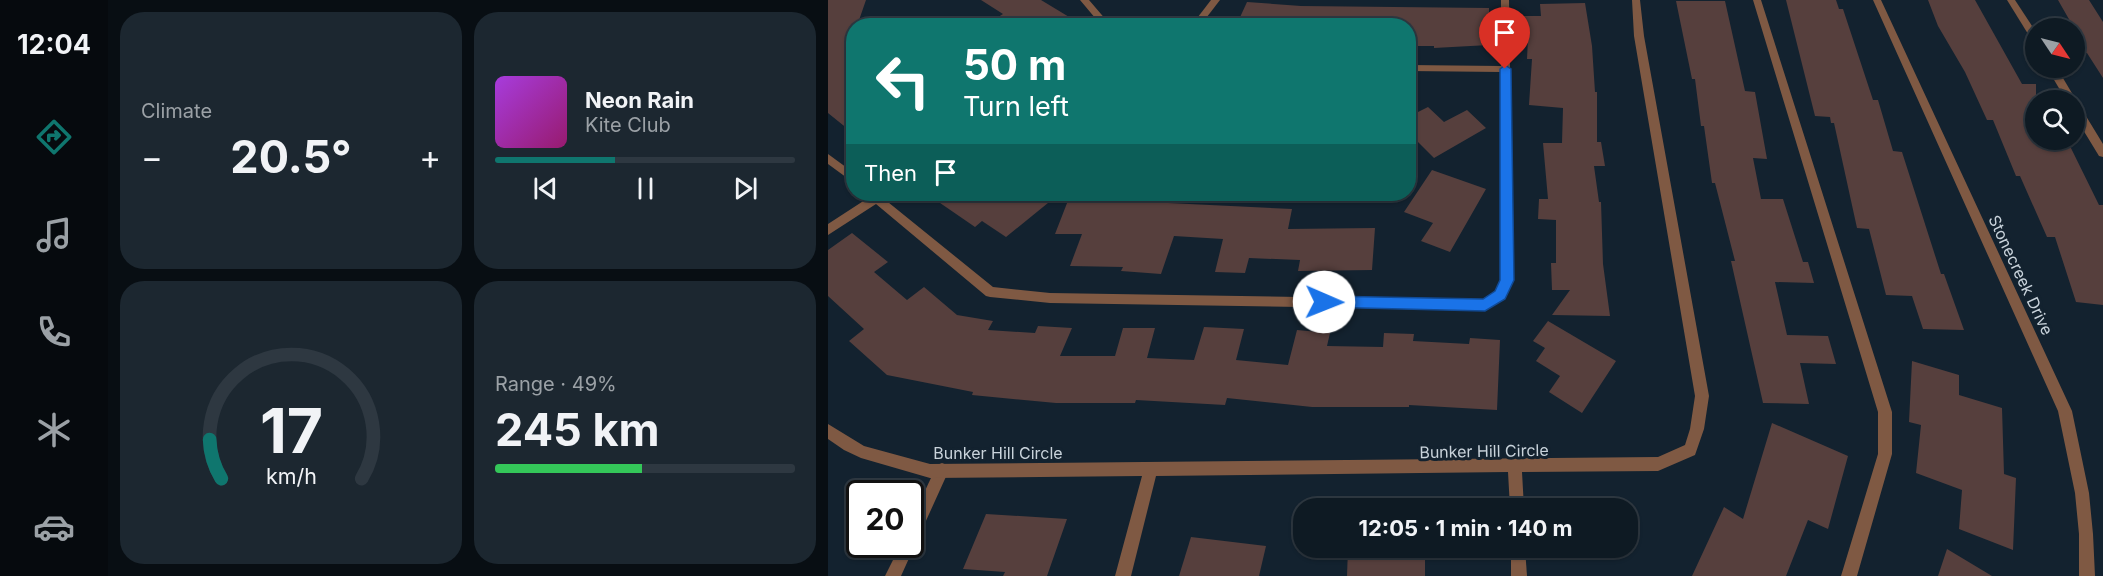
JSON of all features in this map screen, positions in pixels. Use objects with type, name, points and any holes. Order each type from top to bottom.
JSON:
[{"type":"street","points":[[1084,0],[1100,18]]},
{"type":"street","points":[[1201,18],[1216,0]]},
{"type":"street","points":[[880,201],[990,292],[1050,298],[1485,305],[1500,295],[1507,280],[1505,0]]},
{"type":"street","name":"Bunker Hill Circle","points":[[828,430],[836,439],[884,459],[930,471],[1658,464],[1690,450],[1697,429],[1702,396],[1639,36],[1636,0]]},
{"type":"street","points":[[1757,0],[1885,412],[1885,454],[1849,576]]},
{"type":"street","name":"Stonecreek Drive","points":[[1877,0],[2065,411],[2078,461],[2088,534],[2087,576]]},
{"type":"street","points":[[2012,0],[2025,22]]},
{"type":"street","points":[[1416,68],[1505,69]]},
{"type":"street","points":[[2085,124],[2103,153]]},
{"type":"street","points":[[828,158],[846,173]]},
{"type":"street","points":[[828,230],[867,201]]},
{"type":"street","points":[[1515,467],[1517,498]]},
{"type":"street","points":[[924,511],[942,470]]},
{"type":"street","points":[[1123,576],[1150,470]]},
{"type":"street","points":[[893,576],[902,558]]},
{"type":"street","points":[[1518,558],[1519,576]]},
{"type":"building","points":[[828,0],[866,0],[860,18],[846,18],[846,128],[828,113]]},
{"type":"building","points":[[981,0],[1041,0],[1071,18],[997,18],[1003,14]]},
{"type":"building","points":[[1786,0],[1836,0],[1839,9],[1843,9],[1873,100],[1878,100],[1893,151],[1902,152],[1941,274],[1944,274],[1964,330],[1923,329],[1912,296],[1886,295],[1869,229],[1857,228],[1834,123],[1831,123],[1830,117],[1815,116]]},
{"type":"building","points":[[1928,0],[1975,0],[2022,84],[2036,84],[2036,90],[2025,90],[2025,150],[2072,150],[2099,205],[2103,205],[2103,305],[2076,302],[2055,237],[2047,237],[2020,176],[2016,176],[1993,120],[1987,120],[1965,72],[1938,26]]},
{"type":"building","points":[[2058,0],[2089,0],[2103,22],[2103,78],[2085,53],[2085,18],[2068,18]]},
{"type":"building","points":[[1676,1],[1725,1],[1745,91],[1755,92],[1767,159],[1753,158],[1761,199],[1783,199],[1803,262],[1808,262],[1814,283],[1775,282],[1787,335],[1828,336],[1836,364],[1800,363],[1809,404],[1763,403],[1731,261],[1735,261],[1715,183],[1712,183],[1695,79],[1692,79]]},
{"type":"building","points":[[1247,2],[1301,6],[1489,8],[1489,16],[1499,16],[1499,38],[1489,38],[1489,45],[1434,48],[1434,46],[1416,46],[1416,18],[1240,18]]},
{"type":"building","points":[[1585,3],[1592,46],[1595,92],[1597,92],[1597,142],[1601,142],[1605,166],[1594,166],[1599,202],[1601,202],[1603,264],[1610,316],[1552,315],[1570,290],[1552,290],[1551,263],[1556,263],[1556,220],[1538,219],[1539,199],[1548,199],[1543,143],[1562,143],[1563,108],[1529,105],[1532,59],[1527,59],[1528,38],[1512,38],[1511,16],[1541,16],[1540,4]]},
{"type":"building","points":[[1428,107],[1444,122],[1467,110],[1486,128],[1434,158],[1416,140],[1416,113]]},
{"type":"building","points":[[1432,170],[1486,189],[1450,252],[1421,241],[1433,223],[1404,212],[1411,201],[1416,201],[1416,194]]},
{"type":"building","points":[[937,201],[1050,201],[1006,237],[982,221],[975,227]]},
{"type":"building","points":[[1068,201],[1127,201],[1292,209],[1288,229],[1375,228],[1372,270],[1298,271],[1300,260],[1249,258],[1245,273],[1215,272],[1223,239],[1174,236],[1161,274],[1121,271],[1123,267],[1070,266],[1082,234],[1055,234]]},
{"type":"building","points":[[852,233],[888,262],[874,272],[907,300],[924,287],[957,315],[993,321],[988,330],[1035,333],[1038,326],[1072,328],[1060,356],[1115,356],[1123,328],[1155,328],[1147,358],[1194,360],[1204,327],[1244,329],[1236,360],[1288,365],[1297,330],[1330,333],[1327,346],[1383,347],[1384,333],[1414,334],[1413,341],[1469,344],[1470,338],[1500,340],[1497,410],[1409,405],[1409,407],[1312,407],[1227,398],[1225,405],[1136,400],[1135,403],[1056,403],[972,395],[973,392],[887,375],[849,341],[864,329],[828,296],[828,250]]},
{"type":"building","points":[[1548,321],[1616,361],[1582,413],[1549,392],[1560,376],[1536,361],[1545,348],[1533,341]]},
{"type":"building","points":[[1912,361],[1959,375],[1959,395],[2002,408],[2004,474],[2016,478],[2013,550],[1959,529],[1962,490],[1916,473],[1921,425],[1909,422]]},
{"type":"building","points":[[1772,423],[1848,456],[1828,529],[1808,520],[1786,576],[1692,576],[1724,507],[1743,519]]},
{"type":"building","points":[[986,514],[1067,519],[1047,576],[1003,576],[1005,572],[963,569]]},
{"type":"building","points":[[1191,537],[1266,546],[1259,576],[1179,576]]},
{"type":"building","points":[[1947,549],[1992,576],[1938,576]]},
{"type":"building","points":[[1348,558],[1425,558],[1425,576],[1347,576]]},
{"type":"route","points":[[1324,302],[1485,305],[1500,295],[1507,280],[1505,69]]}]
